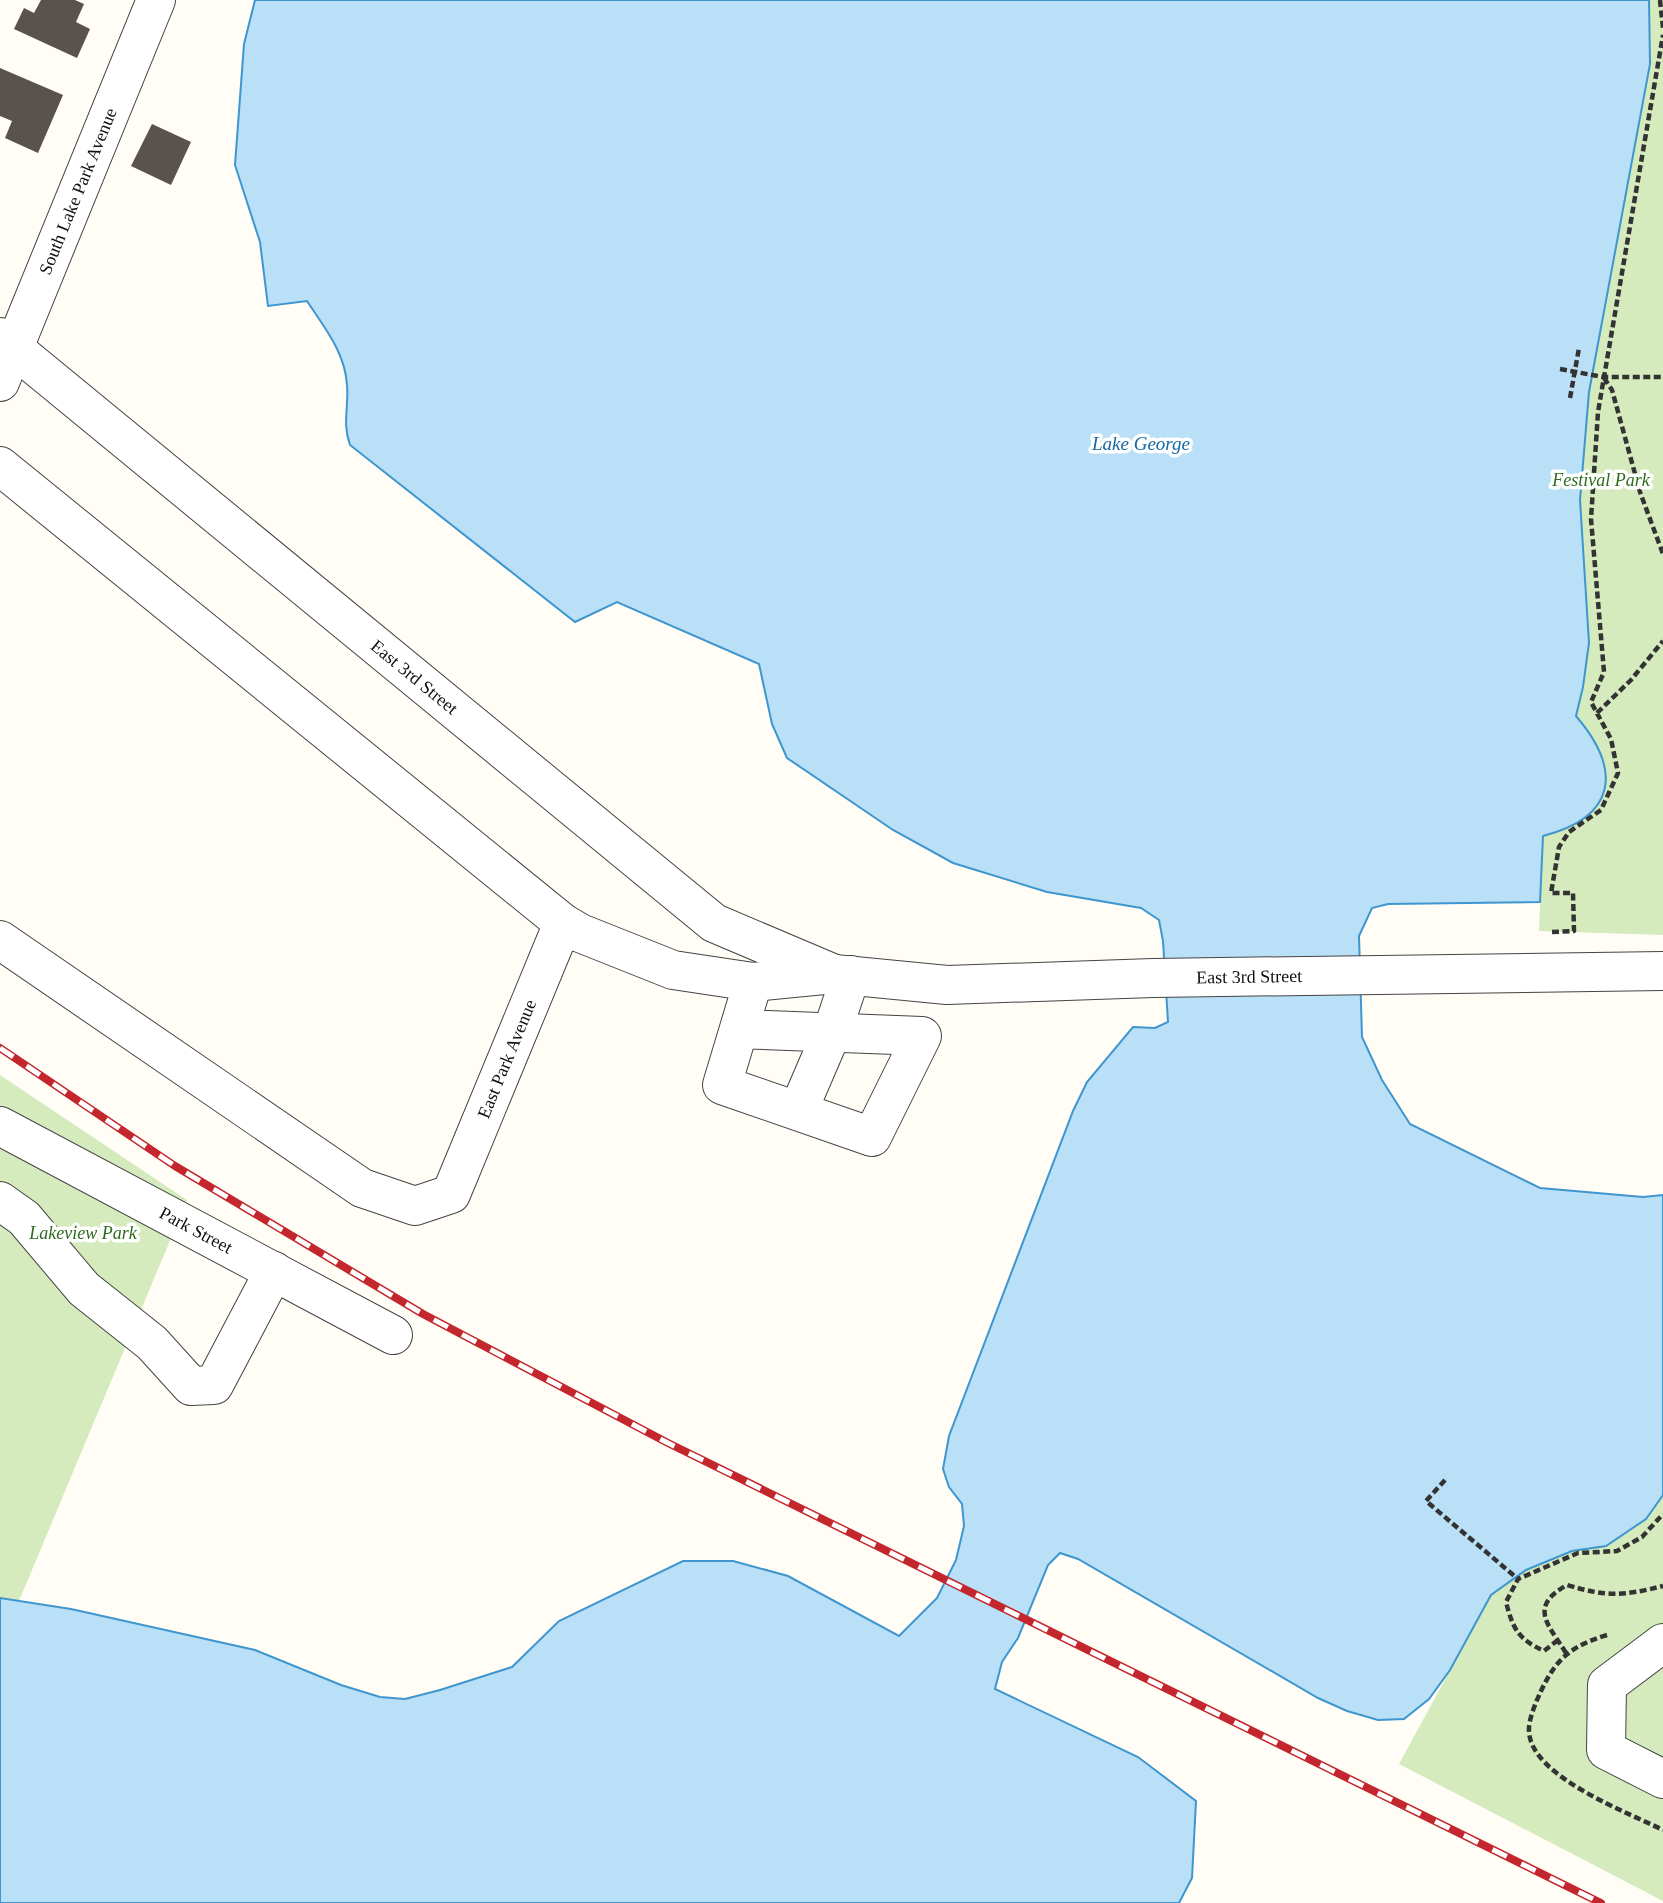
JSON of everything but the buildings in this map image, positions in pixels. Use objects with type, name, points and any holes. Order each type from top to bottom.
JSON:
[{"type":"street","name":"South Lake Park Avenue","points":[[5,356],[156,0]]},
{"type":"street","name":"East 3rd Street","points":[[5,356],[714,923],[842,974]]},
{"type":"street","name":"East 3rd Street","points":[[0,466],[563,923],[580,933],[673,970],[753,982],[842,974],[947,985],[1153,978],[1663,971]]},
{"type":"street","name":"East Park Avenue","points":[[0,940],[362,1188],[415,1206],[451,1194],[563,923]]},
{"type":"street","points":[[798,1111],[832,1032],[842,974]]},
{"type":"street","points":[[739,1029],[922,1036],[872,1137],[722,1085],[753,982]]},
{"type":"street","name":"Park Street","points":[[0,1126],[393,1335]]},
{"type":"street","points":[[0,1201],[24,1218],[84,1289],[152,1343],[191,1385],[214,1385],[274,1271]]},
{"type":"street","points":[[1663,1643],[1607,1685],[1605,1750],[1663,1779]]},
{"type":"path","points":[[1661,0],[1663,28]]},
{"type":"path","points":[[1552,932],[1574,931],[1573,893],[1551,893],[1559,847],[1569,832],[1601,810],[1618,773],[1611,739],[1591,702],[1604,672],[1591,519],[1603,377],[1663,34]]},
{"type":"path","points":[[1570,398],[1579,348]]},
{"type":"path","points":[[1560,369],[1603,377],[1663,377]]},
{"type":"path","points":[[1603,377],[1612,390],[1640,492],[1663,554]]},
{"type":"path","points":[[1597,713],[1631,680],[1663,641]]},
{"type":"path","points":[[1445,1480],[1426,1501],[1518,1578]]},
{"type":"path","points":[[1558,1640],[1544,1651],[1527,1643],[1512,1627],[1506,1602],[1518,1578],[1578,1553],[1616,1551],[1642,1537],[1663,1514]]},
{"type":"path","points":[[1566,1653],[1544,1617],[1544,1605],[1553,1592],[1567,1585],[1605,1594],[1630,1594],[1663,1586]]},
{"type":"green space","name":"Festival Park","points":[[1604,0],[1663,0],[1663,935],[1539,931],[1543,836]]},
{"type":"green space","name":"Lakeview Park","points":[[0,1075],[187,1200],[19,1601],[0,1598]]},
{"type":"green space","points":[[1663,1495],[1663,1901],[1399,1764],[1491,1595],[1526,1570],[1572,1551],[1607,1546],[1646,1519]]},
{"type":"water","name":"Lake George","points":[[255,0],[1649,0],[1650,64],[1589,392],[1580,500],[1589,643],[1576,716],[1601,755],[1605,773],[1604,790],[1598,804],[1586,817],[1567,828],[1543,836],[1540,902],[1388,904],[1372,908],[1359,936],[1362,1037],[1382,1080],[1410,1124],[1540,1188],[1643,1197],[1663,1195],[1663,1495],[1646,1519],[1606,1546],[1572,1551],[1526,1570],[1491,1595],[1450,1670],[1429,1699],[1404,1719],[1378,1720],[1347,1711],[1318,1698],[1078,1559],[1060,1553],[1048,1565],[1018,1638],[1002,1662],[995,1689],[1138,1757],[1196,1801],[1192,1878],[1179,1903],[0,1903],[0,1598],[71,1609],[255,1650],[341,1685],[380,1697],[405,1699],[512,1667],[559,1621],[683,1561],[733,1561],[788,1576],[899,1636],[937,1598],[956,1560],[964,1526],[962,1504],[949,1487],[943,1469],[949,1436],[1073,1111],[1087,1082],[1133,1027],[1155,1028],[1168,1022],[1163,941],[1159,920],[1141,908],[1047,892],[953,863],[893,830],[787,758],[772,724],[759,664],[617,602],[575,622],[350,445],[346,422],[347,385],[338,351],[307,301],[268,306],[260,242],[235,165],[244,44]]},
{"type":"railway","points":[[0,1048],[175,1166],[423,1314],[668,1443],[1601,1903]]}]
